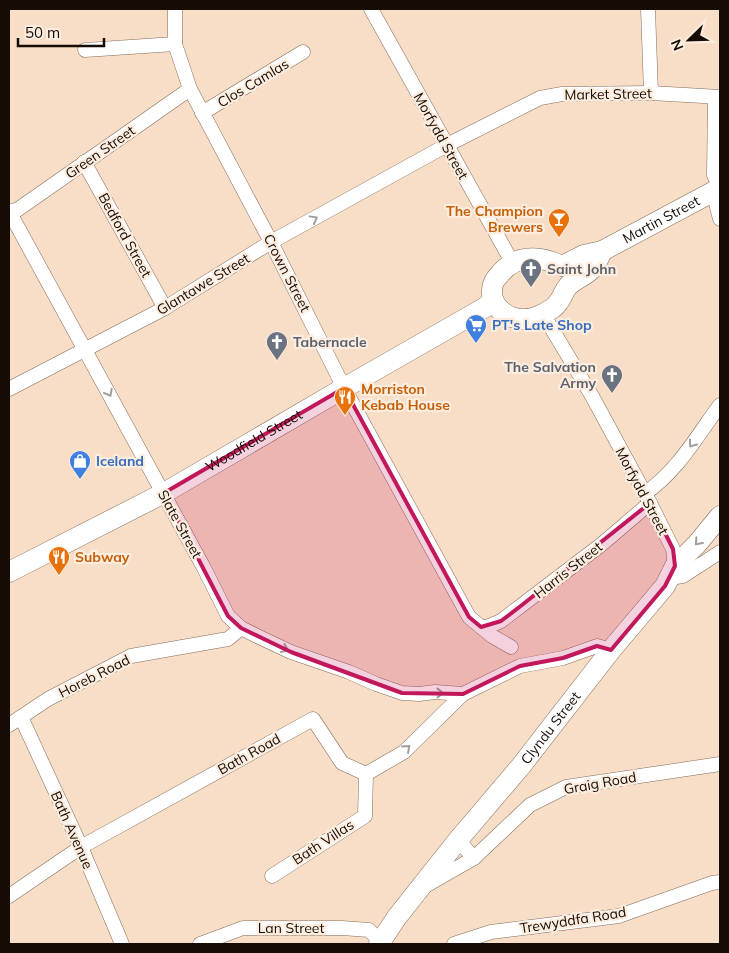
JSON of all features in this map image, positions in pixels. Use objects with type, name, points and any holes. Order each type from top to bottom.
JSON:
[{"type":"main road","name":"Martin Street","points":[[602,252],[718,189]]},
{"type":"main road","points":[[562,266],[547,259],[527,257],[512,262],[494,281],[492,290],[493,302],[499,310],[512,318],[527,320],[543,314],[554,307],[562,298],[567,286],[593,268],[602,252]]},
{"type":"main road","points":[[562,266],[584,255],[602,252]]},
{"type":"main road","points":[[562,266],[567,286]]},
{"type":"main road","name":"Woodfield Street","points":[[9,572],[164,494],[493,302]]},
{"type":"main road","name":"Clyndu Street","points":[[380,942],[458,840],[521,766],[672,572],[720,516]]},
{"type":"street","name":"Crown Street","points":[[175,9],[175,44],[190,90],[272,242],[344,388],[469,617],[480,627],[511,647]]},
{"type":"street","points":[[648,9],[651,93]]},
{"type":"street","name":"Morfydd Street","points":[[374,10],[512,262]]},
{"type":"street","points":[[85,50],[175,44]]},
{"type":"street","name":"Clos Camlas","points":[[202,113],[303,52]]},
{"type":"street","name":"Green Street","points":[[9,211],[17,210],[190,90]]},
{"type":"street","name":"Market Street","points":[[447,145],[540,98],[562,94],[651,93],[718,97]]},
{"type":"street","points":[[718,97],[714,176],[718,189],[720,219]]},
{"type":"street","name":"Glantawe Street","points":[[9,389],[165,308],[272,242],[447,145]]},
{"type":"street","name":"Bedford Street","points":[[84,162],[165,308]]},
{"type":"street","name":"Slate Street","points":[[9,211],[164,494],[228,616],[242,628],[291,652],[402,693],[419,694],[435,692],[463,694]]},
{"type":"street","name":"Morfydd Street","points":[[543,314],[592,396],[673,549],[672,572]]},
{"type":"street","name":"Harris Street","points":[[480,627],[487,627],[501,621],[602,544],[675,466],[720,405]]},
{"type":"street","points":[[672,572],[683,576],[720,552]]},
{"type":"street","name":"Horeb Road","points":[[9,725],[48,699],[131,656],[228,639],[242,628]]},
{"type":"street","points":[[366,774],[404,752],[463,694],[520,666],[563,658],[597,646],[611,650]]},
{"type":"street","name":"Bath Avenue","points":[[21,717],[81,847],[122,944]]},
{"type":"street","name":"Bath Road","points":[[9,896],[81,847],[313,719],[342,763],[366,774]]},
{"type":"street","name":"Graig Road","points":[[422,887],[474,858],[530,805],[566,787],[720,764]]},
{"type":"street","name":"Bath Villas","points":[[272,876],[365,816],[366,774]]},
{"type":"street","points":[[458,840],[474,858]]},
{"type":"street","name":"Trewyddfa Road","points":[[454,944],[491,932],[619,916],[712,883],[720,882]]},
{"type":"street","name":"Lan Street","points":[[200,944],[243,928],[342,928],[369,930],[380,942]]},
{"type":"highlighted area","points":[[344,388],[469,617],[481,627],[501,621],[650,503],[673,549],[675,566],[665,586],[611,650],[597,646],[563,658],[520,666],[463,694],[402,693],[291,652],[241,628],[228,616],[164,493]]},
{"type":"place","name":"The Champion Brewers","points":[[559,238]]},
{"type":"place","name":"Saint John","points":[[531,288]]},
{"type":"place","name":"PT's Late Shop","points":[[476,344]]},
{"type":"place","name":"Tabernacle","points":[[277,361]]},
{"type":"place","name":"The Salvation Army","points":[[612,394]]},
{"type":"place","name":"Morriston Kebab House","points":[[345,416]]},
{"type":"place","name":"Iceland","points":[[80,480]]},
{"type":"place","name":"Subway","points":[[59,576]]}]
